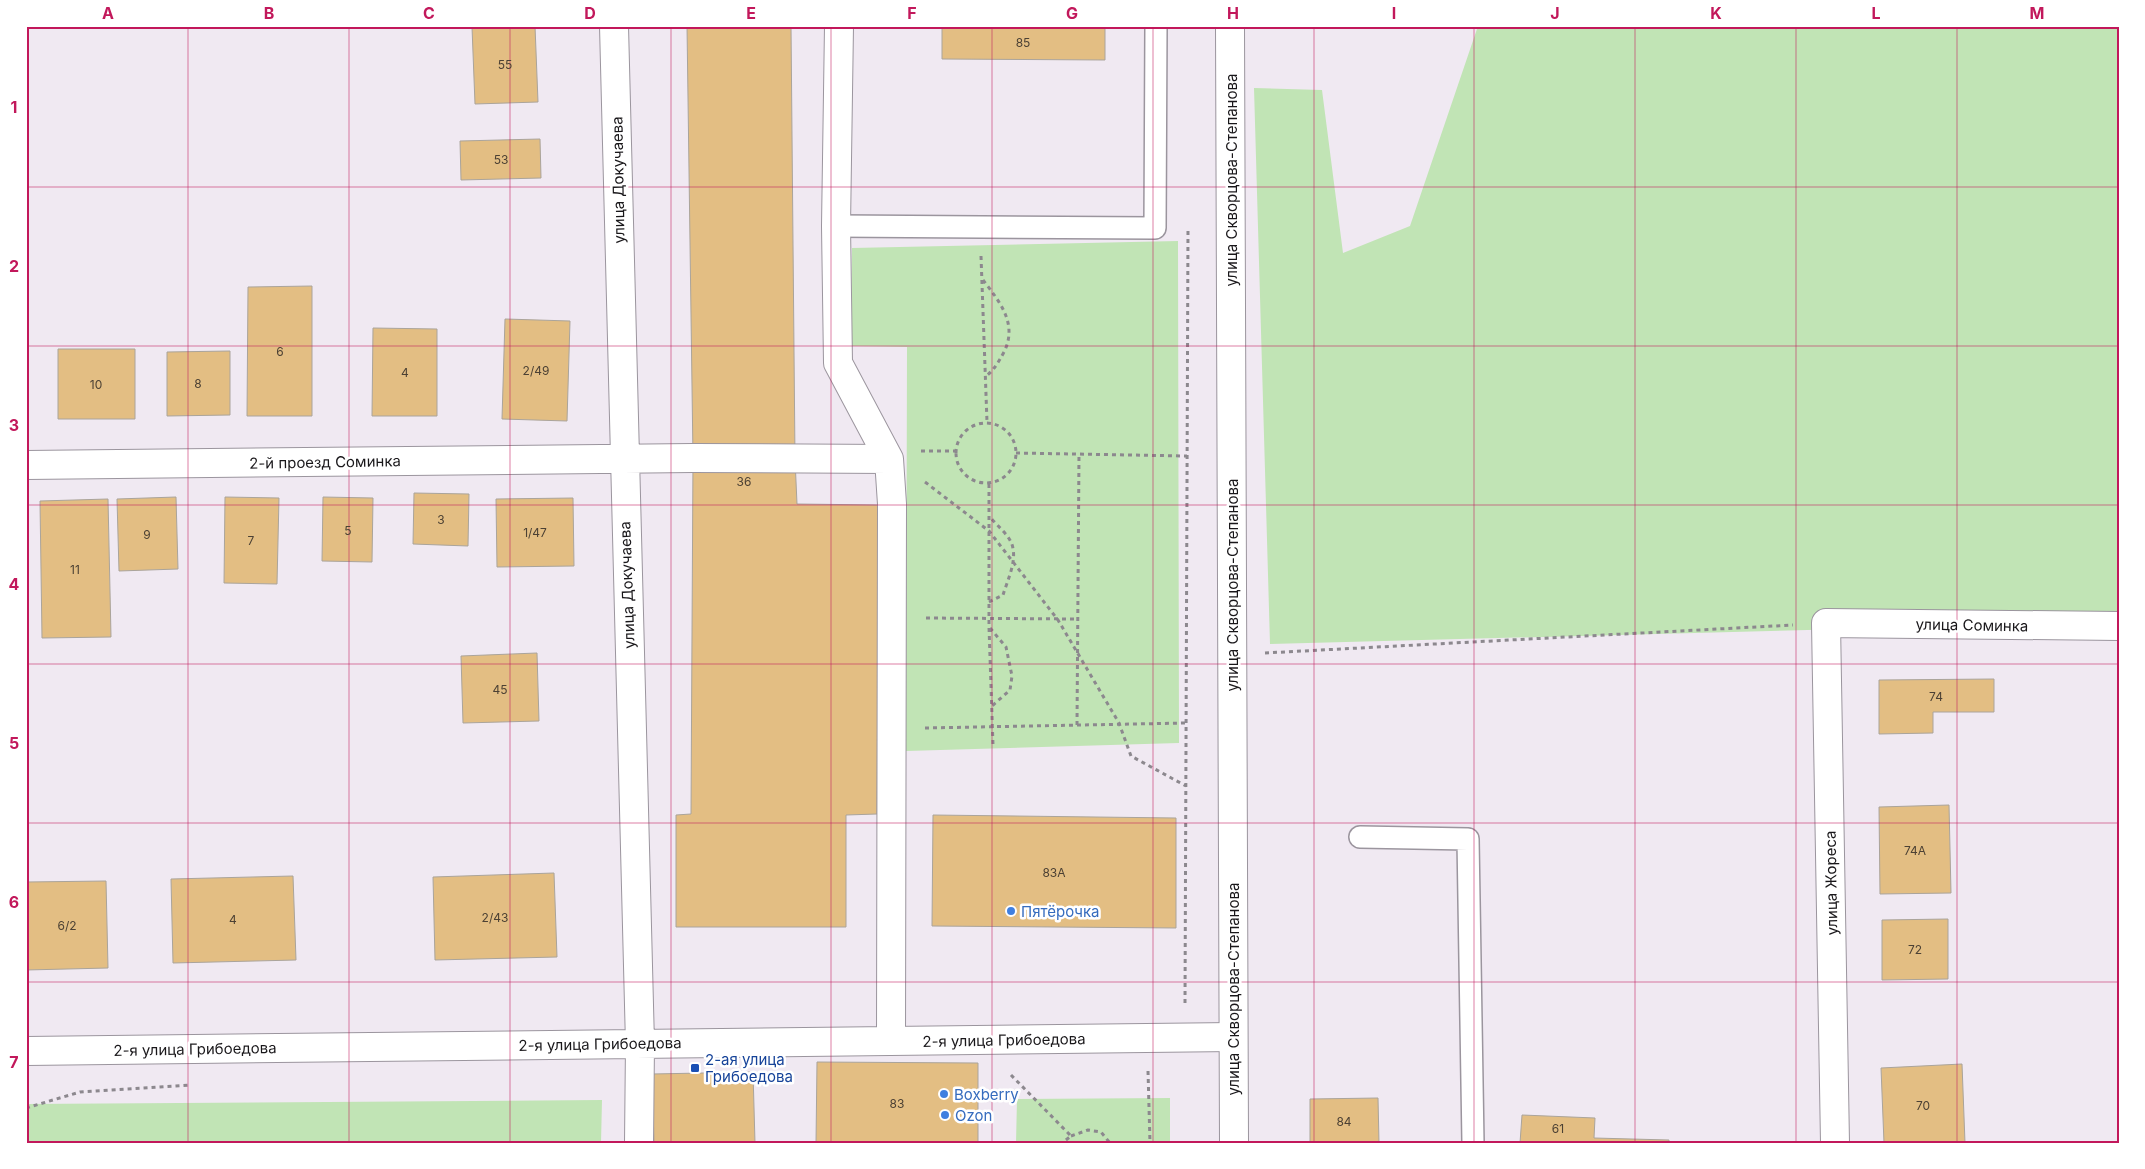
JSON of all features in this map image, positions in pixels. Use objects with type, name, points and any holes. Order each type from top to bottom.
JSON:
[{"type":"street","name":"улица Докучаева","points":[[614,26],[640,1044],[640,1143]]},
{"type":"street","points":[[839,26],[836,226],[838,362],[889,459],[892,504],[890,618],[892,728],[891,1041]]},
{"type":"street","name":"улица Скворцова-Степанова","points":[[1230,26],[1234,1143]]},
{"type":"street","name":"2-й проезд Соминка","points":[[26,465],[624,459],[889,459]]},
{"type":"street","name":"улица Соминка","points":[[1826,623],[2119,626]]},
{"type":"street","name":"улица Жореса","points":[[1826,623],[1835,1143]]},
{"type":"street","name":"2-я улица Грибоедова","points":[[26,1051],[1233,1037]]},
{"type":"lane","points":[[836,226],[1155,228],[1156,26]]},
{"type":"lane","points":[[1360,837],[1468,839],[1473,1143]]},
{"type":"path","points":[[980,226],[987,422]]},
{"type":"path","points":[[1184,1005],[1188,226]]},
{"type":"path","points":[[1178,236],[1188,236]]},
{"type":"path","points":[[982,279],[999,300],[1008,316],[1010,337],[995,369],[985,377]]},
{"type":"path","points":[[987,422],[998,425],[1008,432],[1014,441],[1016,453],[1012,470],[998,481],[989,484],[978,483],[968,479],[956,462],[955,450],[959,440],[966,431],[976,425],[987,422]]},
{"type":"path","points":[[919,451],[955,450]]},
{"type":"path","points":[[1016,453],[1187,456]]},
{"type":"path","points":[[1077,725],[1079,453]]},
{"type":"path","points":[[922,480],[990,531],[1058,620],[1119,723],[1131,756],[1186,786]]},
{"type":"path","points":[[989,484],[993,745]]},
{"type":"path","points":[[989,517],[1014,548],[1013,561],[1003,595],[990,602]]},
{"type":"path","points":[[890,618],[1078,619]]},
{"type":"path","points":[[1232,655],[1826,623]]},
{"type":"path","points":[[990,627],[1006,647],[1012,676],[1010,690],[992,706]]},
{"type":"path","points":[[892,728],[1186,723]]},
{"type":"path","points":[[1148,1066],[1150,1143]]},
{"type":"path","points":[[1071,1136],[1088,1130],[1101,1132],[1110,1143]]},
{"type":"green space","points":[[1478,26],[2119,26],[2119,622],[1270,644],[1254,88],[1322,90],[1343,253],[1410,226]]},
{"type":"green space","points":[[1178,241],[1179,743],[906,751],[907,347],[851,346],[852,248]]},
{"type":"green space","points":[[1170,1098],[1170,1143],[1016,1143],[1017,1099]]},
{"type":"green space","points":[[602,1100],[601,1143],[26,1143],[26,1104]]},
{"type":"building","points":[[535,26],[538,102],[475,104],[472,27]]},
{"type":"building","points":[[687,26],[791,26],[797,504],[879,505],[877,814],[846,815],[846,927],[676,927],[676,815],[691,814],[693,458]]},
{"type":"building","points":[[942,26],[1105,26],[1105,60],[942,59]]},
{"type":"building","points":[[540,139],[541,178],[461,180],[460,141]]},
{"type":"building","points":[[312,286],[312,416],[247,416],[248,287]]},
{"type":"building","points":[[505,319],[570,321],[567,421],[502,419]]},
{"type":"building","points":[[373,328],[437,329],[437,416],[372,416]]},
{"type":"building","points":[[58,349],[135,349],[135,419],[58,419]]},
{"type":"building","points":[[230,351],[230,415],[167,416],[167,352]]},
{"type":"building","points":[[414,493],[469,494],[468,546],[413,544]]},
{"type":"building","points":[[176,497],[178,569],[119,571],[117,499]]},
{"type":"building","points":[[225,497],[279,498],[277,584],[224,583]]},
{"type":"building","points":[[323,497],[373,498],[372,562],[322,561]]},
{"type":"building","points":[[573,498],[574,566],[497,567],[496,499]]},
{"type":"building","points":[[108,499],[111,637],[42,638],[40,501]]},
{"type":"building","points":[[537,653],[539,721],[463,723],[461,656]]},
{"type":"building","points":[[1994,679],[1994,712],[1933,712],[1933,733],[1879,734],[1879,680]]},
{"type":"building","points":[[1949,805],[1951,893],[1880,894],[1879,807]]},
{"type":"building","points":[[933,815],[1176,818],[1176,928],[932,926]]},
{"type":"building","points":[[554,873],[557,957],[435,960],[433,877]]},
{"type":"building","points":[[293,876],[296,960],[173,963],[171,879]]},
{"type":"building","points":[[106,881],[108,968],[26,970],[26,882]]},
{"type":"building","points":[[1948,919],[1948,979],[1882,980],[1882,920]]},
{"type":"building","points":[[817,1062],[978,1063],[978,1143],[816,1143]]},
{"type":"building","points":[[1962,1064],[1965,1143],[1884,1143],[1881,1068]]},
{"type":"building","points":[[753,1072],[755,1143],[654,1143],[652,1074]]},
{"type":"building","points":[[1378,1098],[1379,1143],[1310,1143],[1310,1099]]},
{"type":"building","points":[[1522,1115],[1595,1118],[1594,1138],[1669,1140],[1669,1143],[1520,1143]]},
{"type":"place","name":"Пятёрочка","points":[[1011,911]]},
{"type":"place","name":"2-ая улица Грибоедова","points":[[695,1068]]},
{"type":"place","name":"Boxberry","points":[[944,1094]]},
{"type":"place","name":"Ozon","points":[[945,1115]]}]
